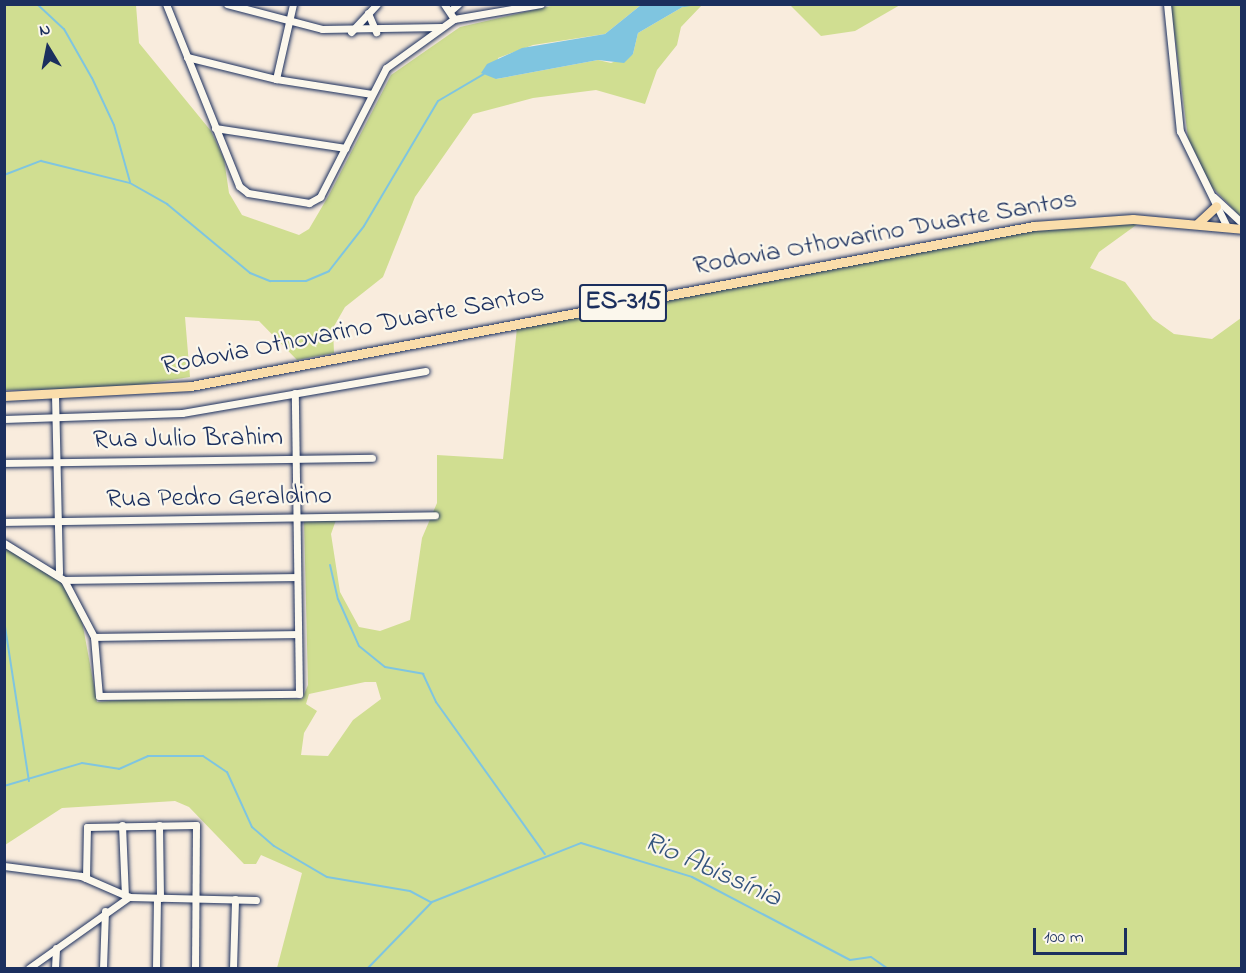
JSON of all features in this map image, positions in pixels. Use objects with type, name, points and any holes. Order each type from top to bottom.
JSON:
[{"type":"main road","points":[[1197,224],[1216,206]]},
{"type":"main road","name":"Rodovia Othovarino Duarte Santos","points":[[4,396],[191,386],[1034,226],[1133,219],[1242,229]]},
{"type":"street","points":[[166,4],[242,189],[309,203],[321,197],[386,68],[454,19],[541,4]]},
{"type":"street","points":[[227,4],[287,23],[351,32],[442,27]]},
{"type":"street","points":[[276,80],[293,4]]},
{"type":"street","points":[[351,32],[377,4]]},
{"type":"street","points":[[444,4],[454,19]]},
{"type":"street","points":[[450,11],[458,4]]},
{"type":"street","points":[[1167,4],[1178,121],[1227,227]]},
{"type":"street","points":[[368,13],[376,32]]},
{"type":"street","points":[[411,29],[418,44]]},
{"type":"street","points":[[187,57],[276,80],[372,94]]},
{"type":"street","points":[[215,128],[345,148]]},
{"type":"street","points":[[1210,193],[1242,223]]},
{"type":"street","points":[[4,419],[182,413],[425,371]]},
{"type":"street","points":[[4,543],[59,573],[64,580],[94,637],[99,696],[299,694],[295,393]]},
{"type":"street","points":[[55,395],[59,573]]},
{"type":"street","name":"Rua Julio Brahim","points":[[4,463],[372,458]]},
{"type":"street","name":"Rua Pedro Geraldino","points":[[4,522],[435,515]]},
{"type":"street","points":[[64,580],[297,578]]},
{"type":"street","points":[[94,637],[298,634]]},
{"type":"street","points":[[122,825],[127,896]]},
{"type":"street","points":[[156,969],[159,825]]},
{"type":"street","points":[[86,878],[87,827],[196,825],[195,969]]},
{"type":"street","points":[[4,866],[86,878],[127,896],[256,900]]},
{"type":"street","points":[[29,969],[127,896]]},
{"type":"street","points":[[233,969],[235,899]]},
{"type":"street","points":[[104,969],[105,911]]},
{"type":"street","points":[[55,969],[56,948]]},
{"type":"green space","points":[[5,5],[136,5],[139,43],[211,131],[224,159],[229,193],[242,215],[299,235],[309,229],[329,195],[391,75],[460,27],[555,5],[641,5],[605,34],[533,45],[498,58],[496,79],[598,60],[611,63],[633,54],[638,33],[686,5],[702,5],[681,27],[677,45],[657,70],[645,104],[596,90],[533,98],[473,114],[415,197],[383,277],[345,307],[333,328],[334,353],[297,360],[259,321],[185,317],[190,377],[113,389],[5,390]]},
{"type":"green space","points":[[790,5],[900,5],[855,31],[821,36]]},
{"type":"green space","points":[[1171,5],[1241,5],[1241,217],[1211,186],[1188,138]]},
{"type":"green space","points":[[1139,223],[1099,252],[1090,268],[1125,282],[1153,319],[1174,334],[1212,339],[1241,318],[1241,968],[277,968],[302,873],[261,855],[256,864],[244,864],[189,807],[175,801],[62,808],[5,845],[5,548],[52,571],[65,588],[82,621],[97,702],[177,696],[302,699],[308,685],[304,520],[336,520],[331,534],[340,592],[359,627],[380,631],[410,620],[422,538],[437,503],[437,455],[503,459],[517,328],[1049,226]],"holes":[[[365,682],[376,682],[381,699],[353,720],[328,756],[301,755],[304,733],[317,711],[306,704],[309,694]]]},
{"type":"water","points":[[641,5],[686,5],[638,33],[633,54],[624,63],[598,60],[496,79],[481,73],[487,64],[522,48],[605,34]]},
{"type":"waterway","points":[[37,4],[64,29],[92,78],[114,125],[130,182]]},
{"type":"waterway","points":[[684,6],[697,4]]},
{"type":"waterway","points":[[4,175],[41,161],[130,183],[167,204],[250,273],[270,281],[306,281],[329,271],[364,226],[438,101],[484,74]]},
{"type":"waterway","points":[[330,565],[338,599],[359,646],[385,667],[423,674],[436,702],[545,854]]},
{"type":"waterway","points":[[4,620],[29,781]]},
{"type":"waterway","points":[[4,786],[82,763],[119,769],[148,756],[203,756],[227,772],[252,827],[274,846],[327,877],[410,891],[431,902]]},
{"type":"waterway","name":"Rio Abissínia","points":[[368,968],[432,902],[581,843],[692,877],[850,960],[871,957],[887,968]]}]
